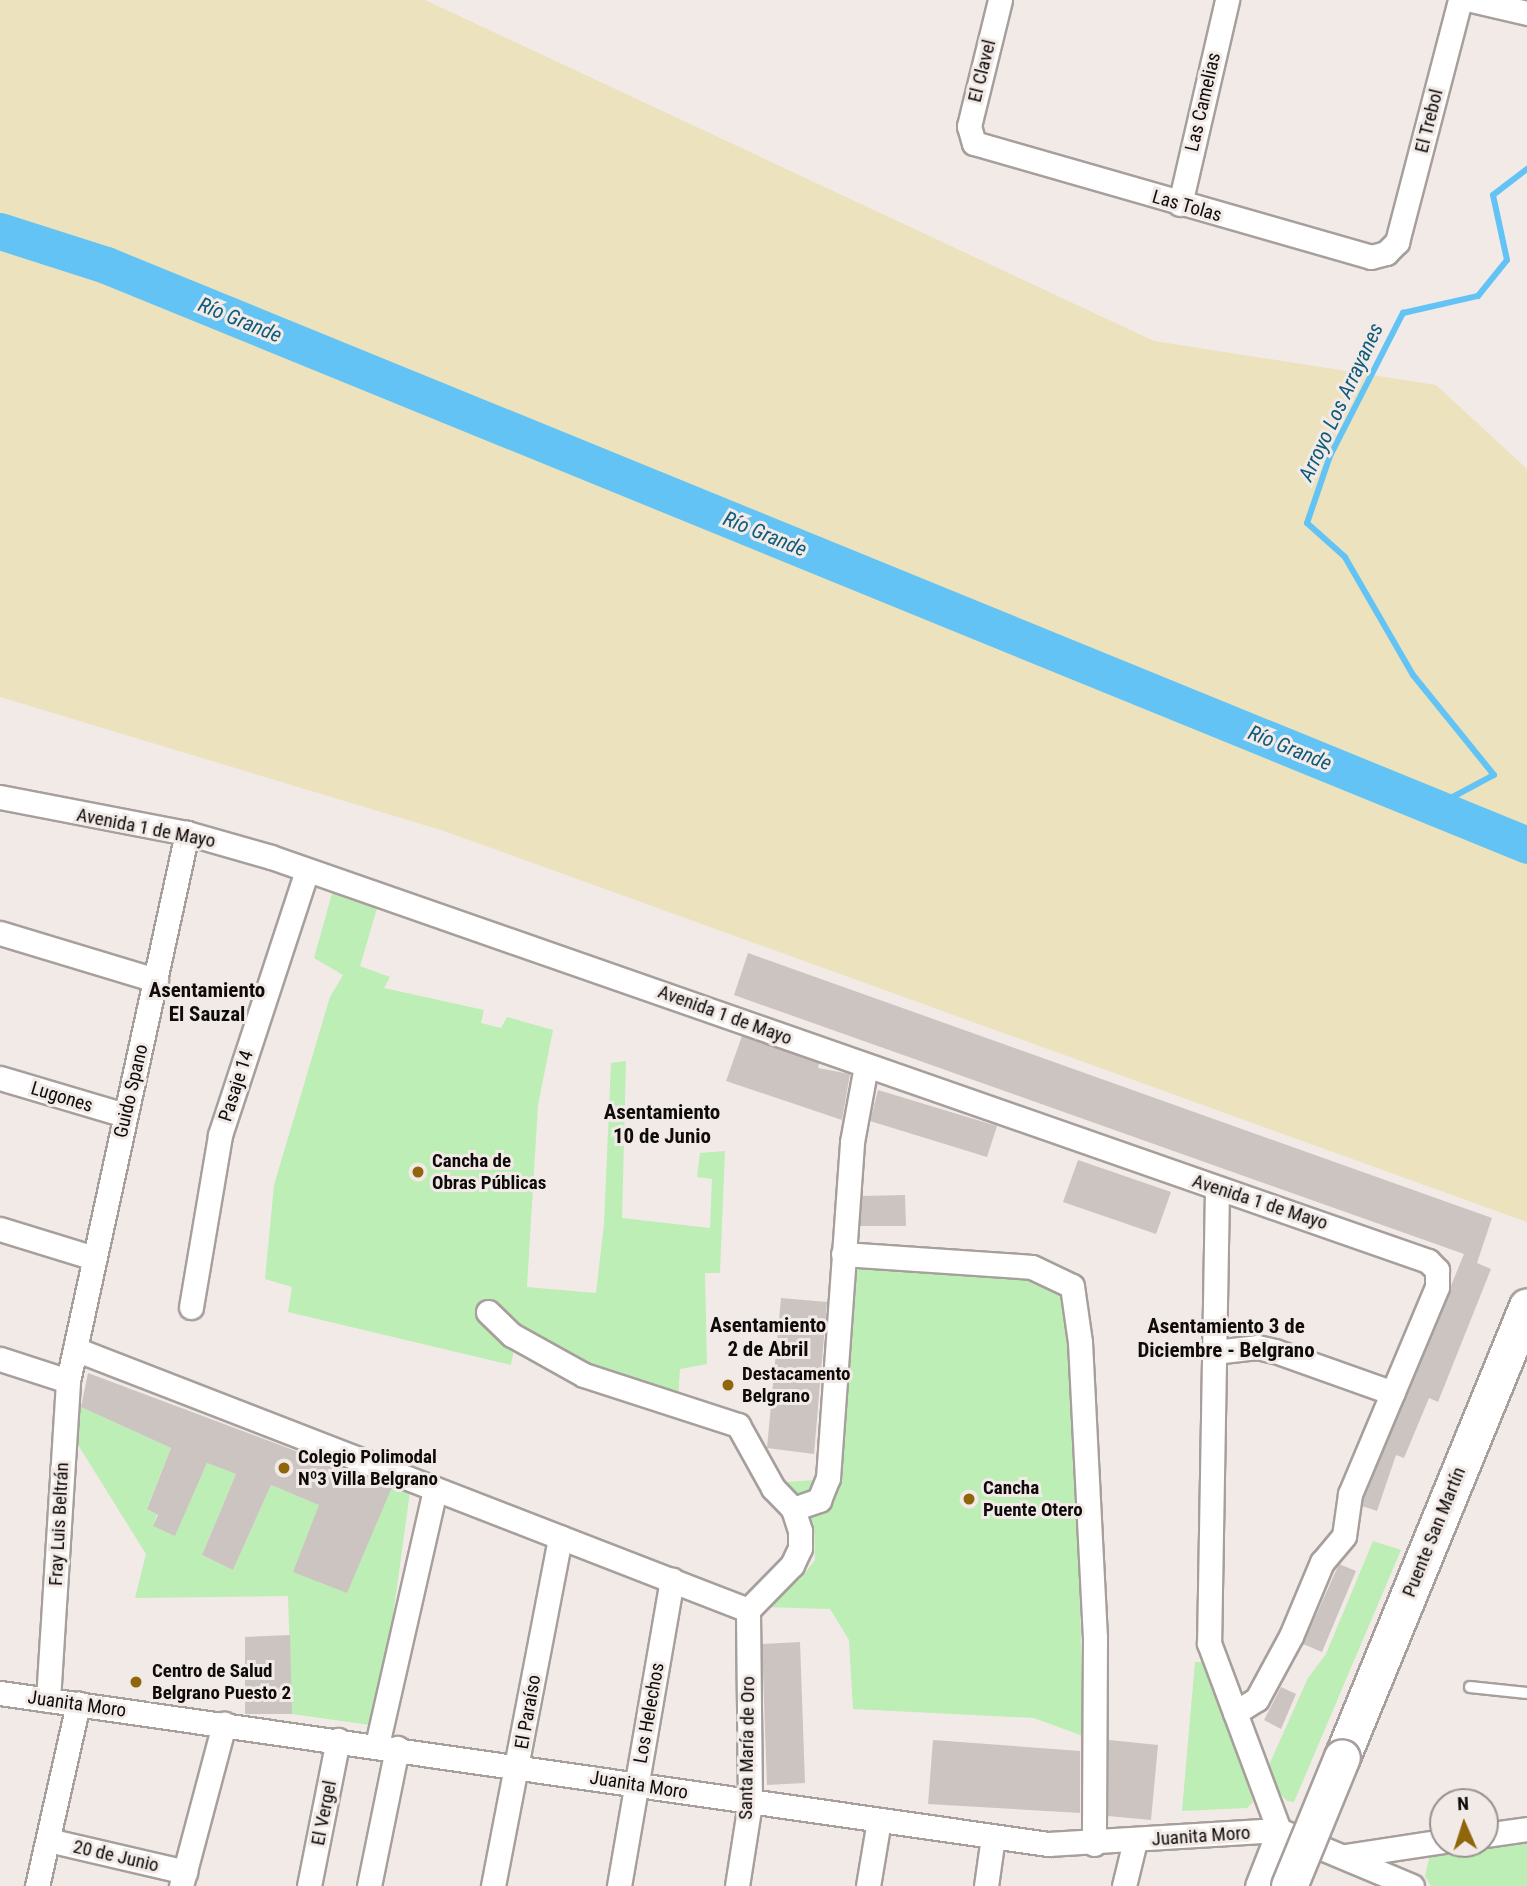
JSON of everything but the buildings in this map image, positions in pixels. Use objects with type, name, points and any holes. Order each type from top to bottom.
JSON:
[{"type":"main road","name":"Puente San Martín","points":[[1352,1761],[1527,1306]]},
{"type":"main road","name":"Puente San Martín","points":[[1352,1761],[1527,1367]]},
{"type":"main road","points":[[1289,1886],[1352,1761]]},
{"type":"main road","points":[[1312,1886],[1352,1761]]},
{"type":"street","name":"El Clavel","points":[[974,143],[968,126],[1000,0]]},
{"type":"street","name":"Las Camelias","points":[[1180,204],[1227,0]]},
{"type":"street","name":"El Trebol","points":[[1398,242],[1460,0]]},
{"type":"street","points":[[1471,0],[1527,13]]},
{"type":"street","name":"Las Tolas","points":[[974,143],[1371,257],[1386,253],[1398,242]]},
{"type":"street","name":"Avenida 1 de Mayo","points":[[0,797],[187,833],[307,871],[534,951],[589,965],[866,1066],[1217,1189],[1334,1226],[1428,1261],[1437,1270],[1437,1287],[1393,1393]]},
{"type":"street","name":"Guido Spano","points":[[75,1349],[187,833]]},
{"type":"street","name":"Pasaje 14","points":[[191,1307],[220,1135],[307,871]]},
{"type":"street","points":[[0,933],[156,980]]},
{"type":"street","points":[[793,1509],[819,1500],[828,1478],[852,1142],[866,1066]]},
{"type":"street","name":"Lugones","points":[[0,1078],[125,1115]]},
{"type":"street","points":[[1217,1189],[1209,1643],[1279,1830],[1257,1886]]},
{"type":"street","points":[[0,1229],[94,1258]]},
{"type":"street","points":[[843,1254],[1032,1267],[1072,1286],[1080,1342],[1095,1637],[1094,1844]]},
{"type":"street","points":[[75,1349],[748,1610],[793,1565],[800,1539],[793,1509],[773,1488],[738,1425],[584,1375],[512,1335],[488,1312]]},
{"type":"street","points":[[1214,1352],[1257,1347],[1275,1350],[1393,1393],[1350,1494],[1344,1535],[1322,1562],[1291,1636],[1257,1699],[1235,1713]]},
{"type":"street","name":"Fray Luis Beltrán","points":[[48,1700],[68,1381],[75,1349]]},
{"type":"street","points":[[0,1359],[68,1381]]},
{"type":"street","points":[[369,1886],[387,1747],[435,1489]]},
{"type":"street","name":"El Paraíso","points":[[493,1886],[519,1765],[560,1537]]},
{"type":"street","name":"Los Helechos","points":[[619,1886],[672,1580]]},
{"type":"street","name":"Santa María de Oro","points":[[737,1886],[750,1803],[748,1610]]},
{"type":"street","name":"Juanita Moro","points":[[0,1693],[519,1765],[750,1803],[993,1837],[1094,1844],[1279,1830]]},
{"type":"street","points":[[37,1886],[78,1704]]},
{"type":"street","points":[[183,1879],[224,1724]]},
{"type":"street","name":"El Vergel","points":[[309,1886],[338,1740]]},
{"type":"street","points":[[868,1886],[878,1820]]},
{"type":"street","points":[[1499,1833],[1527,1829]]},
{"type":"street","points":[[1279,1830],[1412,1886]]},
{"type":"street","points":[[986,1886],[993,1837]]},
{"type":"street","name":"20 de Junio","points":[[48,1840],[183,1879]]},
{"type":"street","points":[[1124,1886],[1135,1841]]},
{"type":"street","points":[[1345,1856],[1429,1843]]},
{"type":"lane","points":[[1470,1687],[1527,1693]]},
{"type":"green space","points":[[333,890],[378,905],[360,966],[390,977],[384,988],[484,1010],[481,1023],[501,1028],[507,1017],[553,1030],[538,1105],[527,1287],[596,1293],[604,1224],[611,1063],[626,1061],[622,1218],[710,1228],[712,1179],[697,1177],[700,1153],[725,1151],[720,1273],[705,1273],[707,1364],[680,1369],[678,1399],[515,1344],[511,1365],[288,1312],[292,1287],[265,1279],[274,1185],[330,997],[343,975],[314,958]]},
{"type":"green space","points":[[839,1245],[1045,1270],[1063,1296],[1077,1470],[1083,1736],[1034,1718],[853,1709],[849,1640],[830,1609],[763,1607],[801,1578],[815,1560],[814,1524],[787,1482],[815,1480],[829,1303]]},
{"type":"green space","points":[[81,1407],[171,1448],[147,1508],[157,1515],[153,1526],[175,1535],[207,1463],[236,1474],[202,1555],[233,1570],[271,1485],[315,1503],[380,1514],[392,1485],[410,1492],[379,1717],[370,1725],[292,1714],[288,1596],[135,1598],[146,1554],[75,1440]]},
{"type":"green space","points":[[1373,1541],[1401,1550],[1294,1802],[1287,1801],[1264,1776],[1308,1678],[1326,1654]]},
{"type":"green space","points":[[1195,1662],[1208,1662],[1253,1802],[1247,1808],[1182,1811]]},
{"type":"green space","points":[[1527,1835],[1527,1886],[1431,1886],[1425,1876],[1429,1858],[1499,1858],[1499,1839]]},
{"type":"sand","points":[[0,0],[425,0],[1154,341],[1436,385],[1527,469],[1527,1222],[444,831],[0,697]]},
{"type":"waterway","name":"Arroyo Los Arrayanes","points":[[1434,807],[1494,775],[1413,675],[1345,557],[1307,523],[1330,456],[1403,313],[1478,296],[1507,260],[1493,195],[1527,169]]},
{"type":"waterway","name":"Río Grande","points":[[0,231],[106,265],[1527,845]]},
{"type":"place","name":"Cancha de Obras Públicas","points":[[418,1172]]},
{"type":"place","name":"Destacamento Belgrano","points":[[728,1385]]},
{"type":"place","name":"Colegio Polimodal Nº3 Villa Belgrano","points":[[284,1468]]},
{"type":"place","name":"Cancha Puente Otero","points":[[969,1499]]},
{"type":"place","name":"Centro de Salud Belgrano Puesto 2","points":[[136,1682]]},
{"type":"district","name":"Asentamiento El Sauzal","points":[[207,1002]]},
{"type":"district","name":"Asentamiento 10 de Junio","points":[[662,1124]]},
{"type":"district","name":"Asentamiento 2 de Abril","points":[[768,1337]]},
{"type":"district","name":"Asentamiento 3 de Diciembre - Belgrano","points":[[1226,1338]]}]
